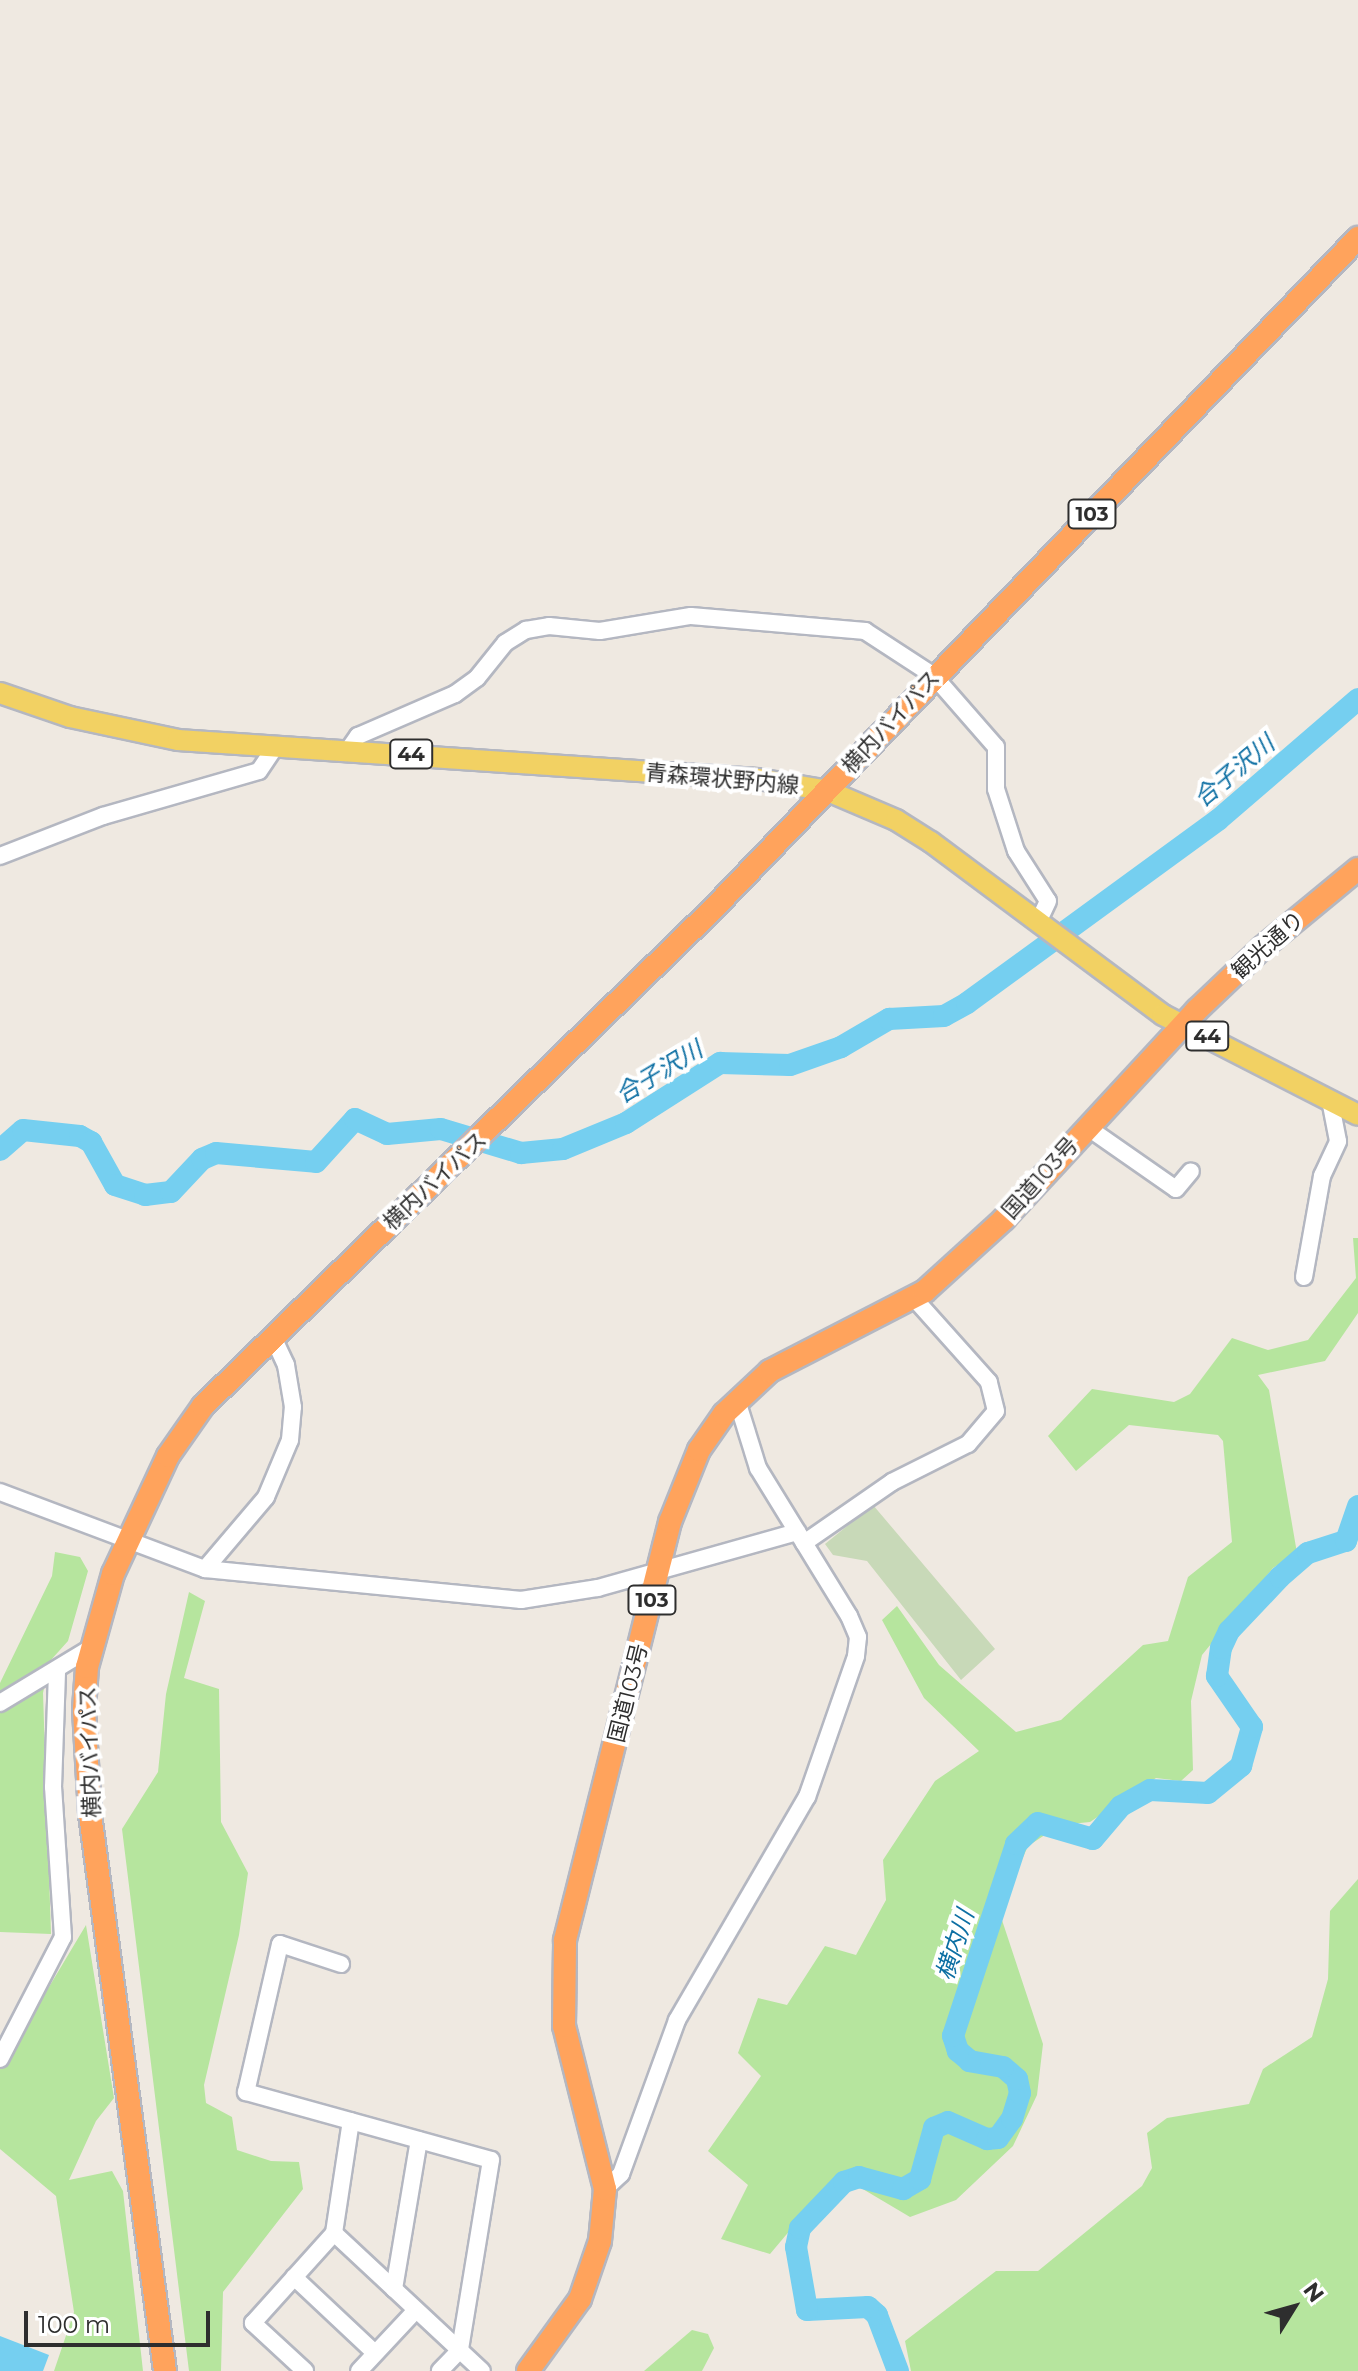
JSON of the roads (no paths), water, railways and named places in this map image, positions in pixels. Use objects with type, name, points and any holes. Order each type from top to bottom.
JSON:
[{"type":"highway","name":"横内バイパス","points":[[165,2371],[90,1814],[84,1709],[94,1646],[113,1574],[168,1456],[203,1406],[501,1119],[828,791],[934,676],[1358,238]]},
{"type":"highway","name":"観光通り","points":[[1182,1025],[1262,948],[1358,869]]},
{"type":"highway","name":"国道103号","points":[[528,2371],[580,2299],[592,2273],[605,2189],[564,2026],[561,1974],[565,1940],[658,1572],[686,1477],[711,1430],[737,1400],[788,1360],[914,1298],[1004,1219],[1182,1025]]},
{"type":"main road","name":"青森環状野内線","points":[[0,693],[70,717],[162,737],[274,749],[758,779],[828,791],[896,820],[1182,1025],[1358,1115]]},
{"type":"street","points":[[346,753],[358,736],[455,694],[477,678],[505,643],[526,630],[549,626],[600,631],[691,616],[848,627],[865,631],[934,676],[996,747],[996,789],[1016,851],[1048,901],[1041,924]]},
{"type":"street","points":[[0,856],[103,816],[259,771],[274,749]]},
{"type":"street","points":[[1304,1277],[1322,1176],[1338,1141],[1330,1100]]},
{"type":"street","points":[[1087,1127],[1176,1189],[1191,1171]]},
{"type":"street","points":[[0,1492],[205,1569],[521,1600],[551,1598],[800,1537],[892,1482],[968,1444],[996,1411],[989,1382],[914,1298]]},
{"type":"street","points":[[205,1569],[266,1497],[290,1440],[293,1407],[286,1365],[273,1337]]},
{"type":"street","points":[[605,2189],[621,2174],[677,2020],[807,1797],[856,1656],[858,1637],[849,1616],[758,1468],[737,1400]]},
{"type":"street","points":[[0,1703],[57,1672],[94,1646]]},
{"type":"street","points":[[0,2059],[63,1937],[53,1787],[57,1672]]},
{"type":"street","points":[[341,1964],[280,1944],[246,2092],[491,2160],[460,2350],[440,2371]]},
{"type":"street","points":[[305,2371],[253,2323],[334,2233],[351,2121]]},
{"type":"street","points":[[394,2289],[419,2140]]},
{"type":"street","points":[[334,2233],[482,2371]]},
{"type":"street","points":[[294,2277],[375,2353]]},
{"type":"street","points":[[359,2371],[416,2310]]},
{"type":"water","points":[[0,2336],[49,2355],[43,2371],[0,2371]]},
{"type":"waterway","name":"合子沢川","points":[[0,1150],[23,1130],[80,1136],[91,1142],[115,1185],[145,1195],[171,1192],[202,1159],[216,1153],[316,1162],[355,1119],[387,1134],[441,1129],[521,1153],[563,1149],[626,1123],[720,1063],[790,1065],[841,1047],[889,1019],[944,1016],[967,1003],[1218,820],[1358,699]]},
{"type":"waterway","name":"横内川","points":[[898,2371],[877,2315],[868,2307],[807,2310],[796,2247],[800,2228],[844,2182],[859,2177],[903,2189],[920,2179],[934,2128],[948,2122],[987,2139],[998,2138],[1012,2119],[1020,2093],[1017,2079],[1003,2067],[970,2061],[958,2051],[953,2036],[1016,1844],[1038,1823],[1093,1839],[1121,1806],[1150,1790],[1208,1793],[1241,1766],[1252,1727],[1217,1676],[1221,1648],[1229,1631],[1280,1577],[1308,1553],[1346,1541],[1358,1506]]}]
